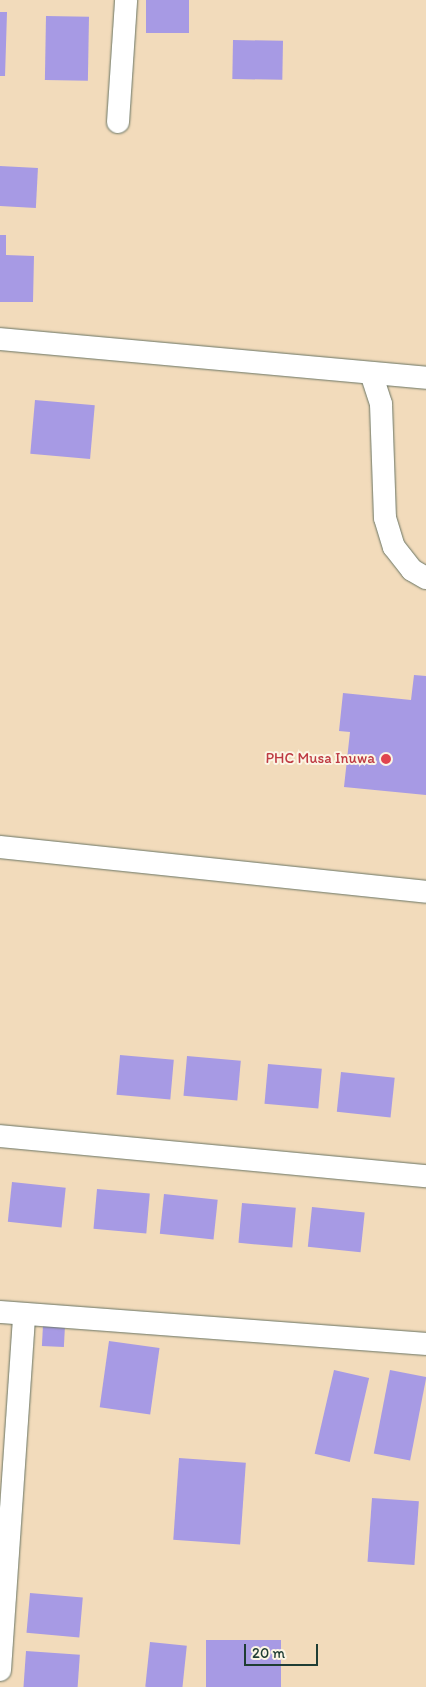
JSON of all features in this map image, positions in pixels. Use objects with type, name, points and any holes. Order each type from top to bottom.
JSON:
[{"type":"street","points":[[118,122],[126,0]]},
{"type":"street","points":[[0,339],[426,378]]},
{"type":"street","points":[[371,373],[381,404],[386,518],[394,547],[412,570],[426,578]]},
{"type":"street","points":[[0,847],[426,892]]},
{"type":"street","points":[[0,1136],[426,1176]]},
{"type":"street","points":[[0,1312],[426,1344]]},
{"type":"street","points":[[0,1670],[24,1315]]},
{"type":"building","points":[[146,0],[189,0],[189,33],[146,33]]},
{"type":"building","points":[[0,12],[7,12],[5,76],[0,76]]},
{"type":"building","points":[[46,16],[89,17],[88,81],[45,80]]},
{"type":"building","points":[[233,40],[283,41],[282,80],[232,79]]},
{"type":"building","points":[[0,166],[38,168],[36,208],[0,206]]},
{"type":"building","points":[[0,235],[6,235],[6,255],[34,256],[33,302],[0,302]]},
{"type":"building","points":[[35,400],[95,405],[90,459],[30,454]]},
{"type":"building","name":"PHC Musa Inuwa","points":[[414,675],[426,676],[426,795],[344,787],[350,732],[339,731],[343,693],[411,700]]},
{"type":"building","points":[[120,1055],[174,1060],[170,1100],[117,1095]]},
{"type":"building","points":[[187,1056],[241,1061],[237,1101],[184,1096]]},
{"type":"building","points":[[268,1064],[322,1069],[318,1109],[265,1104]]},
{"type":"building","points":[[341,1072],[395,1078],[391,1117],[337,1112]]},
{"type":"building","points":[[12,1182],[66,1188],[62,1227],[8,1222]]},
{"type":"building","points":[[97,1189],[150,1194],[146,1233],[94,1229]]},
{"type":"building","points":[[164,1194],[218,1200],[214,1239],[160,1234]]},
{"type":"building","points":[[242,1203],[296,1208],[292,1248],[239,1243]]},
{"type":"building","points":[[312,1207],[365,1213],[361,1252],[308,1247]]},
{"type":"building","points":[[43,1325],[65,1326],[64,1347],[42,1346]]},
{"type":"building","points":[[109,1341],[160,1348],[150,1414],[100,1407]]},
{"type":"building","points":[[334,1370],[369,1378],[350,1462],[315,1454]]},
{"type":"building","points":[[390,1370],[426,1377],[410,1460],[374,1453]]},
{"type":"building","points":[[179,1458],[246,1463],[240,1544],[173,1540]]},
{"type":"building","points":[[372,1498],[419,1501],[414,1565],[368,1562]]},
{"type":"building","points":[[30,1593],[83,1598],[79,1637],[27,1633]]},
{"type":"building","points":[[206,1640],[281,1640],[281,1687],[206,1687]]},
{"type":"building","points":[[150,1642],[187,1646],[182,1687],[145,1687]]},
{"type":"building","points":[[26,1651],[80,1655],[78,1687],[23,1687]]},
{"type":"place","name":"PHC Musa Inuwa","points":[[386,759]]}]
